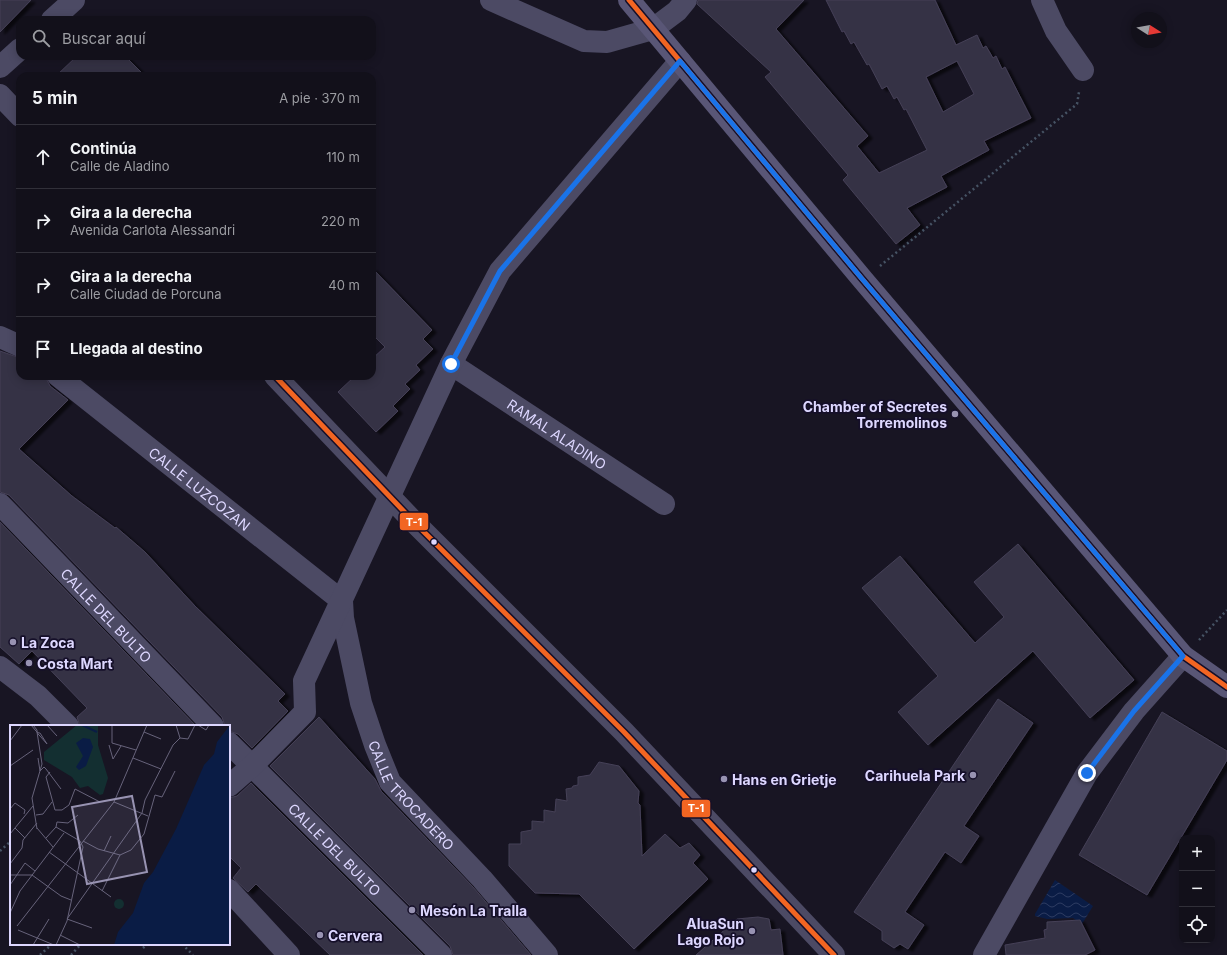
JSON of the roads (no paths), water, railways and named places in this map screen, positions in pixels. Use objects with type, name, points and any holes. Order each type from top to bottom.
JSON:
[{"type":"main road","points":[[629,0],[863,280],[1183,656],[1227,687]]},
{"type":"street","points":[[56,16],[74,0]]},
{"type":"street","points":[[491,0],[584,41],[607,42],[653,29],[677,10],[686,0]]},
{"type":"street","points":[[1042,0],[1056,32],[1083,70]]},
{"type":"street","points":[[0,67],[16,53]]},
{"type":"street","points":[[230,785],[252,766],[305,712],[304,681],[451,364],[500,271],[680,61]]},
{"type":"street","points":[[0,95],[16,112]]},
{"type":"street","points":[[0,337],[16,344]]},
{"type":"street","name":"RAMAL ALADINO","points":[[451,364],[664,504]]},
{"type":"street","name":"CALLE LUZCOZAN","points":[[63,380],[342,601]]},
{"type":"street","points":[[279,380],[390,496],[624,732],[834,955]]},
{"type":"street","name":"CALLE DEL BULTO","points":[[0,504],[212,725]]},
{"type":"street","name":"CALLE TROCADERO","points":[[342,601],[343,618],[361,703],[375,745],[390,782],[482,879],[547,955]]},
{"type":"street","points":[[984,955],[1087,773],[1134,711],[1183,656]]},
{"type":"street","points":[[0,667],[38,696],[67,725]]},
{"type":"street","name":"CALLE DEL BULTO","points":[[230,744],[440,955]]},
{"type":"street","points":[[230,891],[290,955]]},
{"type":"water","points":[[1055,880],[1093,906],[1082,924],[1073,918],[1047,919],[1035,916]]},
{"type":"place","name":"Chamber of Secretes Torremolinos","points":[[955,414]]},
{"type":"place","name":"La Zoca","points":[[13,642]]},
{"type":"place","name":"Costa Mart","points":[[29,663]]},
{"type":"place","name":"Carihuela Park","points":[[973,775]]},
{"type":"place","name":"Hans en Grietje","points":[[724,779]]},
{"type":"place","name":"Mesón La Tralla","points":[[412,910]]},
{"type":"place","name":"AluaSun Lago Rojo","points":[[752,931]]},
{"type":"place","name":"Cervera","points":[[320,935]]}]
